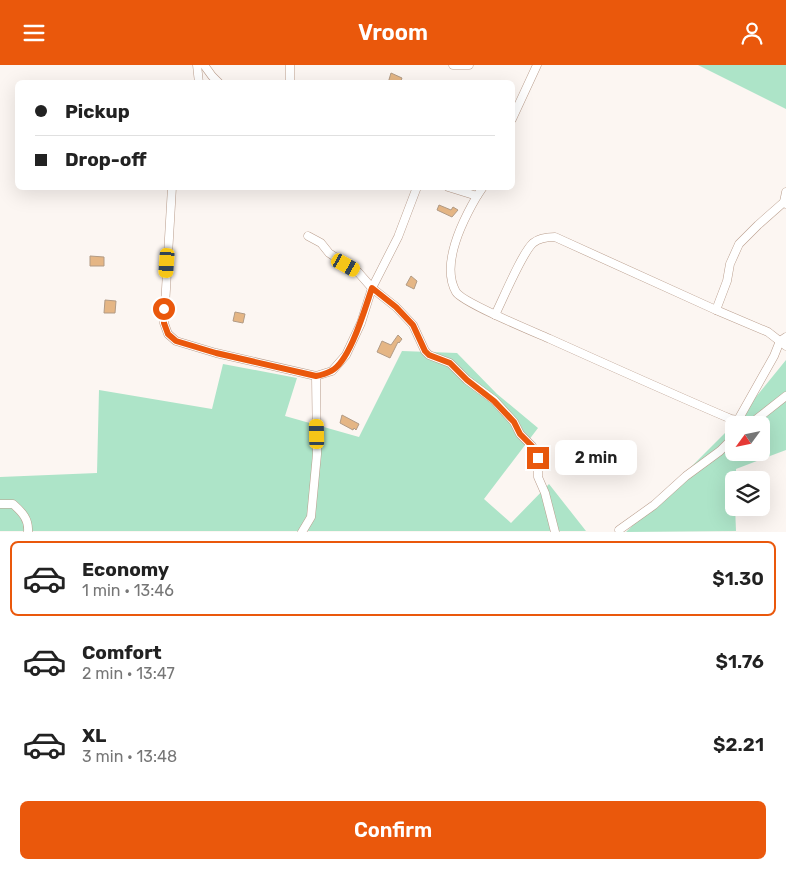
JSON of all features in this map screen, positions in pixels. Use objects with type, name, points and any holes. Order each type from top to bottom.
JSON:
[{"type":"street","points":[[197,65],[199,80]]},
{"type":"street","points":[[204,65],[216,80]]},
{"type":"street","points":[[290,65],[290,80]]},
{"type":"street","points":[[453,65],[469,65]]},
{"type":"street","points":[[515,113],[537,65]]},
{"type":"street","points":[[172,190],[164,323],[168,334],[176,341],[200,348],[316,376],[332,371],[346,355],[361,323],[372,288],[398,237],[416,190]]},
{"type":"street","points":[[458,190],[477,196]]},
{"type":"street","points":[[481,190],[459,234],[450,261],[450,277],[456,293],[495,315],[725,417]]},
{"type":"street","points":[[716,310],[728,281],[730,264],[739,244],[758,225],[785,203],[786,192]]},
{"type":"street","points":[[308,236],[321,243],[329,253],[358,272],[372,288],[396,307],[413,325],[425,351],[429,355],[450,363],[467,380],[494,401],[514,422],[520,434],[532,446],[538,458],[538,477],[545,493],[555,531]]},
{"type":"street","points":[[495,315],[525,253],[534,242],[545,237],[555,237],[768,332],[784,341],[774,356],[743,416]]},
{"type":"street","points":[[302,531],[311,517],[316,463],[316,376]]},
{"type":"street","points":[[760,416],[786,396]]},
{"type":"street","points":[[619,530],[654,505],[686,476],[725,446]]},
{"type":"street","points":[[0,504],[13,504],[29,524],[28,531]]},
{"type":"green space","points":[[698,65],[786,65],[786,109]]},
{"type":"green space","points":[[402,351],[457,353],[497,394],[538,428],[484,499],[511,523],[549,484],[586,531],[0,531],[0,477],[97,473],[99,390],[212,409],[223,364],[297,378],[285,416],[359,437]]},
{"type":"green space","points":[[786,360],[786,450],[770,456],[770,416],[740,416]]},
{"type":"green space","points":[[725,433],[725,461],[757,461],[736,469],[736,471],[725,471],[725,516],[735,516],[736,531],[626,532]]},
{"type":"building","points":[[391,73],[402,78],[401,80],[389,80]]},
{"type":"building","points":[[439,205],[451,210],[453,207],[458,210],[452,217],[437,210]]},
{"type":"building","points":[[90,256],[104,257],[104,266],[90,266]]},
{"type":"building","points":[[411,276],[417,281],[414,289],[406,285]]},
{"type":"building","points":[[105,300],[116,301],[115,313],[104,313]]},
{"type":"building","points":[[235,312],[245,314],[243,323],[233,321]]},
{"type":"building","points":[[398,335],[402,339],[398,342],[390,358],[377,352],[382,341],[391,345]]},
{"type":"building","points":[[342,415],[359,424],[356,430],[340,423]]},
{"type":"route","points":[[164,309],[164,323],[168,334],[176,341],[216,353],[316,376],[332,371],[346,355],[361,323],[372,288],[396,307],[413,325],[425,351],[429,355],[450,363],[467,380],[494,401],[514,422],[520,434],[532,446],[538,458]]}]
